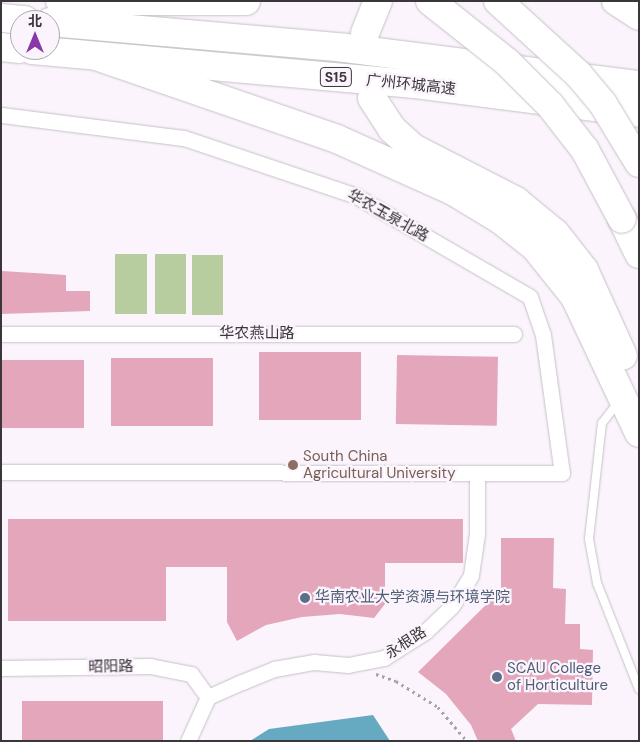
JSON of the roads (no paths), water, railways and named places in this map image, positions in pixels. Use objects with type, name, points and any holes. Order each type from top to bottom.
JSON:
[{"type":"highway","points":[[60,1],[246,1]]},
{"type":"highway","points":[[365,33],[378,1]]},
{"type":"highway","points":[[430,1],[507,62],[550,105],[585,150],[639,254]]},
{"type":"highway","points":[[498,1],[578,74],[603,104],[639,162]]},
{"type":"highway","points":[[616,1],[639,16]]},
{"type":"highway","name":"广州环城高速","points":[[60,23],[345,48],[639,85]]},
{"type":"highway","name":"广州环城高速","points":[[60,53],[414,84],[639,114]]},
{"type":"highway","points":[[98,57],[337,139],[452,191],[501,220],[535,248],[575,297],[639,433]]},
{"type":"highway","points":[[372,98],[384,119],[402,139],[426,156],[516,201],[566,245],[592,284],[639,394]]},
{"type":"street","name":"华农玉泉北路","points":[[1,115],[184,138],[356,196],[530,297],[543,335],[562,473],[477,473]]},
{"type":"street","name":"华农燕山路","points":[[1,334],[514,334]]},
{"type":"street","points":[[1,472],[477,473]]},
{"type":"street","name":"永根路","points":[[208,697],[274,668],[314,662],[348,665],[384,658],[425,632],[452,606],[471,575],[477,534],[477,473]]},
{"type":"street","name":"昭阳路","points":[[1,668],[150,666],[192,674],[208,697]]},
{"type":"street","points":[[188,741],[208,697]]},
{"type":"lane","points":[[613,409],[602,423],[590,539],[597,583],[639,689]]},
{"type":"water","points":[[373,715],[390,741],[250,741],[269,729]]},
{"type":"place","name":"South China Agricultural University","points":[[293,465]]},
{"type":"place","name":"华南农业大学资源与环境学院","points":[[305,598]]},
{"type":"place","name":"SCAU College of Horticulture","points":[[497,677]]}]
